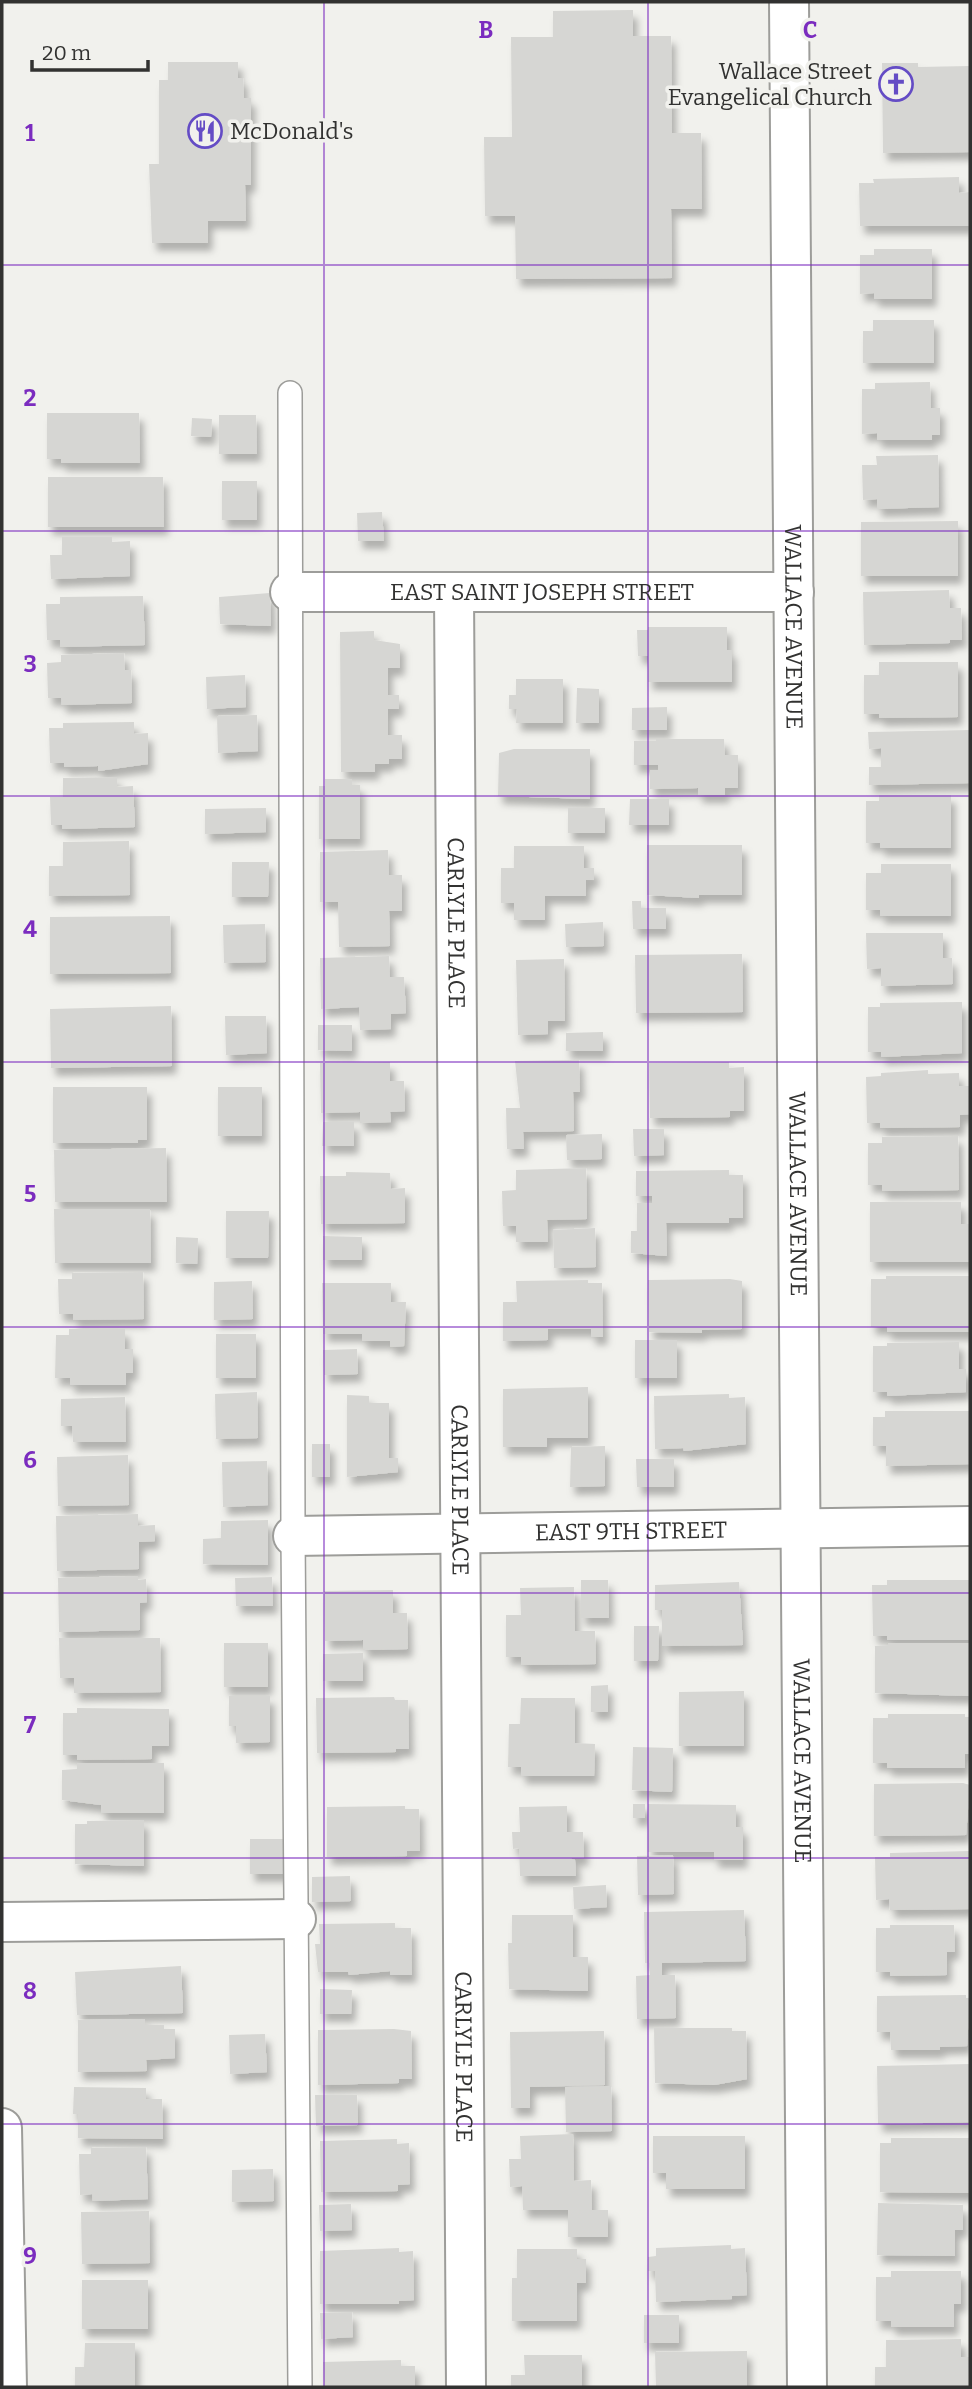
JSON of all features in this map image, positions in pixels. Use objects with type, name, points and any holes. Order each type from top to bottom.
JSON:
[{"type":"street","name":"WALLACE AVENUE","points":[[789,2],[807,2387]]},
{"type":"street","name":"EAST SAINT JOSEPH STREET","points":[[290,592],[794,592]]},
{"type":"street","name":"CARLYLE PLACE","points":[[454,594],[466,2387]]},
{"type":"street","name":"EAST 9TH STREET","points":[[293,1536],[970,1526]]},
{"type":"street","points":[[2,1922],[296,1919]]},
{"type":"street","points":[[2,2128],[7,2387]]},
{"type":"lane","points":[[290,393],[293,1536],[300,2387]]},
{"type":"building","points":[[633,10],[633,36],[671,36],[672,133],[701,133],[702,209],[671,209],[672,278],[516,279],[515,216],[485,216],[484,137],[512,137],[511,37],[553,37],[553,11]]},
{"type":"building","name":"McDonald's","points":[[168,62],[238,62],[238,78],[243,78],[244,98],[251,98],[251,185],[245,185],[246,221],[208,221],[208,243],[152,243],[149,164],[159,164],[159,80],[168,80]]},
{"type":"building","points":[[882,63],[918,63],[918,67],[970,66],[970,152],[883,153]]},
{"type":"building","points":[[959,177],[959,193],[970,192],[970,226],[860,226],[859,183],[874,183],[873,179]]},
{"type":"building","points":[[874,249],[932,249],[932,299],[874,299],[874,293],[860,294],[860,255],[874,255]]},
{"type":"building","points":[[873,320],[934,320],[934,363],[863,363],[863,331],[873,331]]},
{"type":"building","points":[[930,382],[931,408],[940,408],[940,435],[932,435],[932,440],[877,440],[877,433],[862,434],[862,389],[875,389],[875,383]]},
{"type":"building","points":[[47,413],[139,413],[140,463],[61,463],[61,459],[47,459]]},
{"type":"building","points":[[219,415],[256,415],[257,454],[219,454]]},
{"type":"building","points":[[192,418],[212,419],[211,437],[191,436]]},
{"type":"building","points":[[938,455],[939,507],[877,509],[877,499],[863,500],[862,465],[877,465],[876,456]]},
{"type":"building","points":[[48,477],[163,477],[164,527],[48,527]]},
{"type":"building","points":[[222,481],[257,481],[257,520],[222,520]]},
{"type":"building","points":[[382,512],[384,541],[358,541],[357,513]]},
{"type":"building","points":[[958,521],[958,576],[861,576],[861,522]]},
{"type":"building","points":[[62,537],[112,537],[112,542],[130,541],[130,576],[51,579],[50,555],[62,555]]},
{"type":"building","points":[[949,590],[950,608],[961,608],[962,640],[950,640],[950,643],[864,645],[863,592]]},
{"type":"building","points":[[270,593],[271,626],[220,624],[219,597]]},
{"type":"building","points":[[143,596],[145,645],[60,647],[60,640],[47,640],[46,604],[60,604],[60,597]]},
{"type":"building","points":[[648,627],[727,627],[727,650],[732,650],[732,682],[648,682],[648,656],[638,656],[637,630],[648,630]]},
{"type":"building","points":[[374,631],[374,640],[400,644],[400,668],[388,668],[388,695],[399,695],[399,709],[388,709],[388,735],[402,735],[402,759],[389,759],[389,764],[375,764],[375,772],[341,772],[340,632]]},
{"type":"building","points":[[124,653],[125,670],[131,670],[132,703],[62,705],[61,698],[48,698],[47,663],[61,662],[61,655]]},
{"type":"building","points":[[879,662],[958,662],[958,717],[879,718],[879,714],[864,714],[864,675],[879,675]]},
{"type":"building","points":[[245,675],[246,707],[207,709],[206,677]]},
{"type":"building","points":[[516,679],[563,679],[563,723],[516,723],[517,709],[509,709],[509,695],[516,695]]},
{"type":"building","points":[[577,688],[599,689],[599,723],[576,723]]},
{"type":"building","points":[[667,707],[667,730],[632,730],[632,708]]},
{"type":"building","points":[[257,715],[258,751],[218,753],[217,716]]},
{"type":"building","points":[[134,722],[134,734],[148,733],[148,764],[98,771],[98,766],[64,767],[64,763],[50,763],[49,728],[63,728],[63,723]]},
{"type":"building","points":[[970,730],[970,783],[869,785],[869,767],[881,767],[881,748],[869,749],[868,732]]},
{"type":"building","points":[[724,739],[725,755],[738,755],[738,788],[725,788],[725,795],[698,795],[698,788],[650,789],[650,770],[658,770],[658,765],[634,765],[634,741]]},
{"type":"building","points":[[514,749],[590,749],[590,799],[498,796],[499,753]]},
{"type":"building","points":[[117,777],[117,787],[133,786],[135,827],[62,829],[62,825],[51,825],[50,797],[63,797],[63,778]]},
{"type":"building","points":[[325,779],[352,779],[352,785],[360,785],[360,839],[319,839],[319,786],[325,786]]},
{"type":"building","points":[[879,795],[951,795],[951,848],[880,848],[880,843],[866,843],[866,801],[879,801]]},
{"type":"building","points":[[630,799],[669,799],[669,825],[629,825]]},
{"type":"building","points":[[266,808],[266,832],[205,834],[205,809]]},
{"type":"building","points":[[568,808],[605,808],[605,833],[568,833]]},
{"type":"building","points":[[129,841],[130,895],[49,896],[49,866],[63,866],[63,842]]},
{"type":"building","points":[[647,845],[742,845],[742,895],[699,895],[699,898],[647,895]]},
{"type":"building","points":[[514,846],[584,846],[584,868],[594,868],[594,880],[586,880],[586,896],[545,896],[545,920],[514,920],[514,903],[501,903],[501,868],[514,868]]},
{"type":"building","points":[[388,850],[389,875],[402,875],[402,911],[389,911],[390,946],[339,947],[338,902],[320,902],[320,852]]},
{"type":"building","points":[[232,862],[269,862],[268,897],[232,897]]},
{"type":"building","points":[[881,864],[951,864],[951,916],[880,916],[880,910],[866,910],[866,873],[881,873]]},
{"type":"building","points":[[632,901],[641,901],[641,908],[666,908],[666,929],[633,929]]},
{"type":"building","points":[[170,916],[171,973],[50,974],[50,917]]},
{"type":"building","points":[[603,922],[604,946],[566,947],[565,924]]},
{"type":"building","points":[[265,924],[266,962],[224,963],[223,925]]},
{"type":"building","points":[[866,933],[943,933],[943,958],[952,958],[953,984],[881,986],[881,968],[867,969]]},
{"type":"building","points":[[742,954],[743,1012],[636,1013],[635,955]]},
{"type":"building","points":[[389,956],[390,977],[404,977],[406,1013],[391,1014],[391,1029],[360,1030],[359,1007],[321,1009],[320,958]]},
{"type":"building","points":[[564,959],[565,1021],[548,1021],[548,1034],[518,1035],[516,960]]},
{"type":"building","points":[[962,1002],[962,1053],[881,1057],[881,1052],[868,1052],[868,1007],[880,1007],[880,1003]]},
{"type":"building","points":[[171,1006],[172,1066],[51,1068],[50,1009]]},
{"type":"building","points":[[225,1016],[266,1016],[267,1053],[226,1055]]},
{"type":"building","points":[[318,1025],[352,1025],[352,1051],[318,1050]]},
{"type":"building","points":[[603,1032],[603,1051],[566,1051],[566,1033]]},
{"type":"building","points":[[579,1060],[580,1092],[573,1092],[574,1131],[523,1132],[524,1149],[507,1149],[506,1108],[520,1108],[515,1061]]},
{"type":"building","points":[[390,1062],[390,1081],[404,1081],[405,1111],[390,1112],[391,1122],[360,1123],[360,1112],[321,1113],[320,1063]]},
{"type":"building","points":[[729,1062],[729,1068],[744,1067],[744,1111],[730,1111],[730,1117],[650,1118],[649,1063]]},
{"type":"building","points":[[928,1070],[928,1074],[959,1073],[959,1086],[969,1086],[970,1114],[960,1115],[960,1127],[880,1128],[880,1123],[867,1123],[866,1077],[881,1076],[881,1073]]},
{"type":"building","points":[[53,1087],[147,1087],[147,1140],[138,1140],[138,1143],[53,1143]]},
{"type":"building","points":[[218,1087],[262,1087],[262,1136],[218,1136]]},
{"type":"building","points":[[323,1122],[354,1122],[354,1146],[322,1146]]},
{"type":"building","points":[[633,1129],[664,1129],[664,1155],[634,1156]]},
{"type":"building","points":[[602,1134],[602,1159],[567,1160],[566,1135]]},
{"type":"building","points":[[958,1136],[959,1190],[882,1191],[882,1185],[868,1185],[868,1143],[882,1143],[882,1137]]},
{"type":"building","points":[[166,1148],[167,1202],[55,1202],[54,1150]]},
{"type":"building","points":[[586,1168],[587,1219],[547,1220],[548,1242],[516,1242],[516,1226],[503,1226],[502,1191],[516,1190],[516,1170]]},
{"type":"building","points":[[729,1170],[729,1175],[743,1175],[743,1218],[729,1218],[729,1223],[666,1223],[667,1256],[631,1253],[631,1231],[637,1231],[637,1203],[652,1203],[652,1196],[636,1196],[636,1171]]},
{"type":"building","points":[[346,1172],[390,1173],[391,1189],[405,1188],[405,1223],[321,1224],[320,1176],[346,1176]]},
{"type":"building","points":[[870,1202],[961,1202],[961,1224],[970,1224],[970,1262],[870,1262]]},
{"type":"building","points":[[54,1209],[150,1209],[151,1263],[55,1263]]},
{"type":"building","points":[[226,1211],[269,1211],[268,1258],[226,1258]]},
{"type":"building","points":[[595,1228],[596,1267],[554,1268],[553,1230]]},
{"type":"building","points":[[323,1236],[362,1237],[362,1260],[323,1260]]},
{"type":"building","points":[[176,1237],[198,1238],[197,1264],[176,1263]]},
{"type":"building","points":[[143,1272],[144,1319],[73,1320],[73,1314],[59,1314],[58,1279],[72,1279],[72,1273]]},
{"type":"building","points":[[886,1276],[970,1276],[970,1332],[887,1332],[887,1327],[871,1327],[871,1279],[886,1279]]},
{"type":"building","points":[[588,1280],[588,1283],[602,1283],[603,1337],[591,1337],[591,1329],[548,1329],[548,1340],[503,1341],[503,1302],[517,1302],[516,1281]]},
{"type":"building","points":[[648,1280],[742,1281],[742,1329],[702,1330],[702,1333],[649,1332]]},
{"type":"building","points":[[252,1281],[253,1319],[214,1320],[214,1282]]},
{"type":"building","points":[[322,1283],[391,1283],[391,1302],[406,1302],[404,1346],[390,1347],[390,1341],[362,1341],[362,1334],[323,1334]]},
{"type":"building","points":[[69,1329],[125,1329],[125,1349],[133,1349],[133,1373],[126,1373],[126,1385],[70,1385],[70,1378],[55,1378],[56,1335],[69,1335]]},
{"type":"building","points":[[216,1334],[256,1334],[256,1378],[216,1378]]},
{"type":"building","points":[[635,1340],[677,1340],[677,1378],[635,1378]]},
{"type":"building","points":[[959,1342],[959,1369],[966,1369],[966,1392],[887,1396],[887,1392],[873,1392],[873,1346],[887,1346],[887,1343]]},
{"type":"building","points":[[357,1349],[358,1374],[324,1375],[323,1350]]},
{"type":"building","points":[[588,1387],[588,1438],[547,1438],[547,1447],[503,1447],[503,1389]]},
{"type":"building","points":[[257,1392],[258,1438],[216,1439],[215,1394]]},
{"type":"building","points":[[729,1394],[729,1398],[745,1397],[746,1444],[684,1451],[683,1448],[655,1449],[654,1396]]},
{"type":"building","points":[[347,1395],[369,1396],[369,1403],[389,1403],[389,1458],[398,1458],[398,1472],[347,1477]]},
{"type":"building","points":[[125,1397],[126,1442],[73,1442],[72,1426],[61,1426],[61,1399]]},
{"type":"building","points":[[885,1411],[970,1411],[970,1464],[886,1466],[886,1446],[873,1446],[873,1417],[885,1417]]},
{"type":"building","points":[[312,1444],[330,1444],[330,1477],[312,1477]]},
{"type":"building","points":[[605,1446],[605,1486],[570,1487],[571,1447]]},
{"type":"building","points":[[128,1455],[129,1505],[58,1506],[57,1457]]},
{"type":"building","points":[[636,1459],[674,1459],[674,1487],[637,1487]]},
{"type":"building","points":[[267,1461],[268,1505],[223,1507],[222,1462]]},
{"type":"building","points":[[138,1514],[138,1526],[155,1525],[155,1541],[139,1542],[139,1569],[57,1571],[56,1516]]},
{"type":"building","points":[[268,1520],[268,1565],[203,1564],[203,1539],[221,1538],[221,1521]]},
{"type":"building","points":[[138,1576],[138,1580],[146,1579],[147,1602],[140,1603],[140,1630],[59,1632],[58,1578]]},
{"type":"building","points":[[272,1577],[273,1606],[236,1606],[235,1578]]},
{"type":"building","points":[[581,1580],[608,1580],[609,1618],[581,1618]]},
{"type":"building","points":[[887,1580],[970,1580],[970,1640],[887,1640],[887,1636],[873,1636],[872,1585],[887,1585]]},
{"type":"building","points":[[739,1582],[743,1645],[662,1646],[662,1610],[655,1610],[655,1585]]},
{"type":"building","points":[[574,1587],[575,1631],[595,1631],[596,1664],[521,1665],[521,1657],[506,1657],[506,1615],[521,1615],[520,1588]]},
{"type":"building","points":[[393,1590],[393,1613],[407,1613],[408,1649],[363,1650],[363,1640],[325,1641],[324,1591]]},
{"type":"building","points":[[634,1626],[659,1626],[658,1661],[634,1661]]},
{"type":"building","points":[[59,1638],[160,1638],[161,1692],[74,1693],[74,1678],[60,1678]]},
{"type":"building","points":[[224,1643],[268,1643],[268,1687],[224,1687]]},
{"type":"building","points":[[888,1643],[969,1643],[970,1696],[875,1693],[875,1646],[888,1646]]},
{"type":"building","points":[[363,1653],[363,1681],[323,1681],[323,1654]]},
{"type":"building","points":[[608,1685],[608,1712],[591,1712],[591,1686]]},
{"type":"building","points":[[744,1691],[744,1746],[679,1746],[679,1692]]},
{"type":"building","points":[[229,1696],[270,1696],[270,1742],[236,1743],[236,1726],[229,1726]]},
{"type":"building","points":[[394,1697],[395,1700],[408,1700],[409,1749],[396,1749],[396,1752],[317,1753],[316,1698]]},
{"type":"building","points":[[521,1698],[575,1698],[575,1743],[595,1744],[594,1776],[521,1776],[521,1767],[508,1767],[509,1724],[520,1724]]},
{"type":"building","points":[[77,1708],[169,1709],[169,1746],[152,1746],[152,1759],[77,1760],[77,1755],[63,1755],[63,1713],[77,1713]]},
{"type":"building","points":[[888,1714],[965,1714],[965,1717],[970,1717],[970,1754],[965,1754],[965,1768],[887,1768],[887,1763],[873,1763],[873,1718],[888,1718]]},
{"type":"building","points":[[633,1747],[673,1748],[672,1792],[632,1790]]},
{"type":"building","points":[[77,1763],[164,1763],[164,1813],[101,1813],[101,1805],[62,1800],[62,1770],[77,1769]]},
{"type":"building","points":[[874,1784],[970,1785],[966,1835],[874,1836]]},
{"type":"building","points":[[633,1804],[645,1804],[645,1818],[633,1818]]},
{"type":"building","points":[[648,1804],[736,1805],[736,1827],[743,1827],[743,1860],[714,1860],[714,1852],[648,1852]]},
{"type":"building","points":[[405,1806],[405,1809],[419,1809],[420,1851],[407,1851],[407,1856],[327,1857],[327,1807]]},
{"type":"building","points":[[567,1806],[567,1832],[583,1832],[584,1858],[569,1858],[575,1860],[576,1876],[520,1876],[519,1848],[513,1849],[512,1832],[520,1832],[519,1807]]},
{"type":"building","points":[[144,1820],[144,1866],[75,1864],[75,1824],[87,1824],[87,1821]]},
{"type":"building","points":[[250,1839],[287,1839],[287,1874],[250,1874]]},
{"type":"building","points":[[970,1851],[970,1909],[890,1910],[889,1899],[876,1900],[875,1857],[890,1857],[890,1853]]},
{"type":"building","points":[[673,1855],[674,1894],[638,1895],[637,1856]]},
{"type":"building","points":[[350,1876],[351,1901],[312,1902],[312,1877]]},
{"type":"building","points":[[606,1885],[607,1907],[574,1909],[573,1887]]},
{"type":"building","points":[[744,1910],[746,1961],[662,1963],[662,1975],[675,1975],[676,2018],[637,2019],[636,1976],[650,1975],[650,1963],[645,1963],[644,1912]]},
{"type":"building","points":[[512,1915],[573,1915],[573,1957],[588,1957],[588,1991],[509,1989],[508,1943],[512,1943]]},
{"type":"building","points":[[395,1923],[395,1928],[411,1928],[412,1975],[390,1975],[390,1971],[349,1975],[348,1972],[318,1972],[315,1944],[320,1944],[319,1924]]},
{"type":"building","points":[[890,1925],[954,1925],[955,1952],[947,1952],[947,1975],[890,1976],[890,1972],[876,1972],[876,1928],[890,1928]]},
{"type":"building","points":[[181,1966],[183,2013],[77,2015],[75,1972]]},
{"type":"building","points":[[320,1989],[352,1990],[351,2014],[320,2014]]},
{"type":"building","points":[[966,1995],[966,1998],[970,1998],[967,2046],[940,2047],[940,2050],[891,2050],[890,2032],[877,2032],[877,1996]]},
{"type":"building","points":[[145,2019],[145,2025],[164,2025],[164,2029],[175,2029],[175,2058],[146,2060],[147,2071],[78,2072],[78,2020]]},
{"type":"building","points":[[654,2028],[732,2028],[732,2031],[746,2031],[747,2079],[714,2085],[655,2083]]},
{"type":"building","points":[[318,2030],[411,2031],[412,2079],[399,2079],[399,2083],[318,2085]]},
{"type":"building","points":[[604,2031],[605,2085],[530,2087],[530,2108],[511,2108],[510,2032]]},
{"type":"building","points":[[265,2034],[267,2072],[230,2074],[229,2035]]},
{"type":"building","points":[[970,2064],[970,2122],[878,2124],[877,2066]]},
{"type":"building","points":[[611,2086],[612,2131],[566,2132],[565,2087]]},
{"type":"building","points":[[74,2087],[146,2088],[146,2099],[162,2099],[163,2139],[78,2138],[78,2114],[73,2114]]},
{"type":"building","points":[[315,2095],[357,2095],[358,2125],[316,2126]]},
{"type":"building","points":[[573,2134],[574,2181],[591,2180],[592,2210],[608,2210],[608,2237],[568,2237],[568,2210],[523,2210],[522,2186],[510,2187],[509,2159],[521,2159],[520,2136]]},
{"type":"building","points":[[653,2136],[745,2136],[745,2189],[666,2189],[666,2173],[653,2173]]},
{"type":"building","points":[[891,2138],[970,2138],[970,2193],[880,2192],[880,2143],[891,2143]]},
{"type":"building","points":[[397,2139],[397,2144],[409,2143],[410,2184],[398,2185],[398,2191],[321,2192],[320,2141]]},
{"type":"building","points":[[146,2147],[148,2199],[93,2201],[92,2194],[80,2195],[79,2154],[91,2154],[91,2148]]},
{"type":"building","points":[[273,2169],[274,2201],[232,2202],[232,2170]]},
{"type":"building","points":[[878,2203],[963,2205],[963,2230],[955,2230],[955,2256],[877,2255]]},
{"type":"building","points":[[351,2204],[352,2230],[320,2231],[319,2205]]},
{"type":"building","points":[[149,2211],[150,2263],[82,2264],[81,2212]]},
{"type":"building","points":[[731,2245],[731,2249],[745,2248],[747,2295],[732,2296],[732,2299],[656,2302],[655,2271],[648,2271],[648,2257],[656,2256],[656,2248]]},
{"type":"building","points":[[399,2248],[399,2252],[413,2251],[414,2300],[399,2301],[399,2304],[320,2304],[320,2251]]},
{"type":"building","points":[[517,2249],[577,2249],[577,2259],[586,2259],[586,2283],[577,2283],[577,2321],[512,2321],[512,2278],[517,2278]]},
{"type":"building","points":[[891,2271],[961,2271],[961,2304],[954,2304],[954,2327],[891,2327],[891,2321],[876,2321],[876,2277],[891,2277]]},
{"type":"building","points":[[82,2280],[148,2280],[148,2329],[82,2329]]},
{"type":"building","points":[[352,2312],[353,2337],[321,2339],[320,2313]]},
{"type":"building","points":[[644,2315],[679,2315],[679,2343],[644,2343]]},
{"type":"building","points":[[961,2339],[961,2357],[970,2357],[970,2387],[875,2387],[875,2367],[886,2367],[886,2340]]},
{"type":"building","points":[[85,2343],[135,2343],[135,2387],[75,2387],[75,2367],[84,2367]]},
{"type":"building","points":[[747,2351],[747,2387],[656,2387],[655,2352]]},
{"type":"building","points":[[524,2355],[582,2355],[582,2387],[511,2387],[511,2375],[525,2375]]},
{"type":"building","points":[[401,2360],[401,2366],[415,2366],[415,2387],[324,2387],[323,2362]]},
{"type":"place","name":"Wallace Street Evangelical Church","points":[[896,84]]},
{"type":"place","name":"McDonald's","points":[[205,131]]}]
